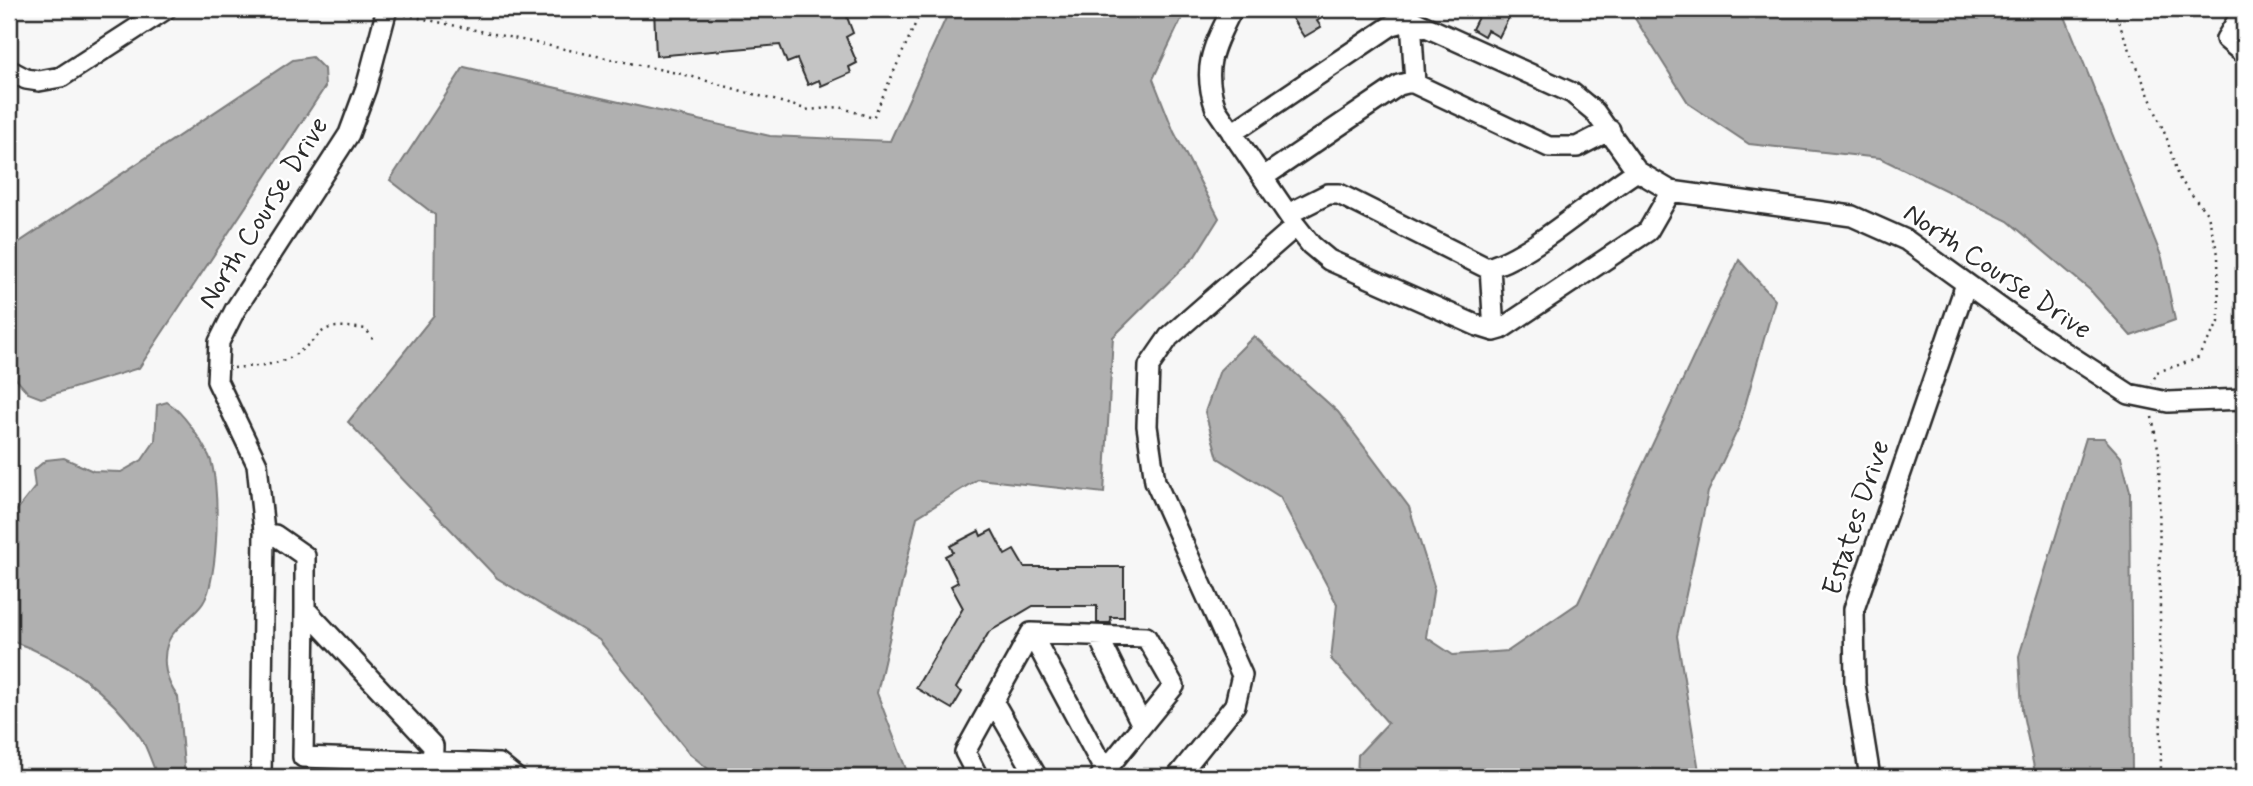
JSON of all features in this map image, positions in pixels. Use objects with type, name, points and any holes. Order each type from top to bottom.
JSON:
[{"type":"street","points":[[9,70],[26,79],[39,81],[61,77],[166,9]]},
{"type":"street","points":[[1232,9],[1208,65],[1209,91],[1232,133],[1265,176],[1311,245],[1329,260],[1494,331]]},
{"type":"street","name":"North Course Drive","points":[[261,777],[264,535],[257,464],[217,382],[219,342],[235,310],[349,134],[393,11]]},
{"type":"street","points":[[2244,15],[2226,39],[2244,54]]},
{"type":"street","points":[[1177,777],[1235,705],[1242,675],[1155,481],[1147,426],[1149,366],[1169,337],[1292,220],[1328,194],[1339,194],[1473,263],[1490,267],[1501,265],[1531,246],[1637,171],[1595,112],[1572,93],[1419,18],[1387,19],[1232,133]]},
{"type":"street","points":[[1415,83],[1419,18]]},
{"type":"street","points":[[1265,176],[1399,85],[1415,83],[1549,146],[1577,147],[1610,130]]},
{"type":"street","name":"North Course Drive","points":[[1637,171],[1671,191],[1852,216],[1906,240],[1966,284],[2129,394],[2168,402],[2244,399]]},
{"type":"street","points":[[1494,331],[1648,231],[1671,191]]},
{"type":"street","points":[[1490,267],[1494,331]]},
{"type":"street","name":"Estates Drive","points":[[1870,777],[1856,684],[1854,609],[1966,284]]},
{"type":"street","points":[[264,535],[275,535],[305,556],[303,757],[432,769],[499,764],[515,777]]},
{"type":"street","points":[[305,609],[433,746],[432,769]]},
{"type":"street","points":[[1031,633],[1146,637],[1174,685],[1105,775],[1031,633]]},
{"type":"street","points":[[978,777],[965,752],[1031,633]]},
{"type":"street","points":[[1098,636],[1142,725]]},
{"type":"street","points":[[993,701],[1037,777]]},
{"type":"path","points":[[393,11],[686,75],[809,110],[840,107],[873,118],[922,9]]},
{"type":"path","points":[[2113,9],[2167,139],[2178,177],[2208,215],[2218,254],[2219,323],[2197,359],[2157,372],[2150,386]]},
{"type":"path","points":[[227,369],[268,364],[293,356],[319,331],[332,327],[366,329],[374,341]]},
{"type":"path","points":[[2150,414],[2159,453],[2161,777]]},
{"type":"shaded area","points":[[950,9],[1186,9],[1153,79],[1174,132],[1219,218],[1195,256],[1113,337],[1104,493],[978,479],[917,517],[877,693],[909,777],[718,777],[690,754],[599,640],[497,578],[348,422],[434,315],[435,215],[390,180],[464,67],[770,136],[890,141]]},
{"type":"shaded area","points":[[1629,9],[2062,9],[2162,258],[2175,320],[2131,336],[2090,290],[2008,221],[1880,158],[1749,144],[1689,104]]},
{"type":"shaded area","points":[[312,57],[324,69],[325,87],[139,368],[41,398],[28,393],[9,371],[9,253],[12,247],[293,60]]},
{"type":"shaded area","points":[[1739,260],[1775,300],[1739,427],[1708,492],[1677,636],[1700,777],[1357,777],[1358,755],[1388,723],[1331,659],[1337,604],[1280,497],[1218,458],[1205,412],[1220,370],[1254,336],[1338,412],[1409,507],[1434,586],[1426,637],[1453,655],[1508,651],[1578,603]]},
{"type":"shaded area","points":[[167,402],[191,426],[209,456],[217,507],[215,553],[208,591],[199,608],[171,637],[165,656],[170,685],[178,697],[185,777],[158,777],[141,738],[99,691],[47,656],[9,640],[9,520],[35,487],[33,471],[46,460],[64,458],[93,471],[121,472],[142,460],[155,441],[157,405]]},
{"type":"shaded area","points":[[2086,438],[2104,438],[2121,457],[2130,491],[2132,777],[2036,777],[2022,710],[2019,656]]},
{"type":"building","points":[[654,9],[677,9],[680,14],[732,9],[844,9],[853,33],[846,37],[857,63],[849,67],[851,73],[821,86],[819,80],[808,85],[797,59],[787,63],[780,45],[656,56]]},
{"type":"building","points":[[1286,9],[1336,9],[1317,21],[1321,27],[1304,37]]},
{"type":"building","points":[[1482,9],[1513,9],[1499,37],[1487,30],[1484,36],[1472,29]]},
{"type":"building","points":[[992,530],[1005,555],[1014,550],[1024,567],[1124,567],[1124,617],[1110,617],[1111,623],[1097,623],[1097,606],[1033,606],[989,632],[956,688],[962,692],[952,709],[916,688],[963,608],[951,586],[958,582],[945,556],[953,552],[950,546],[979,531],[981,536]]}]
